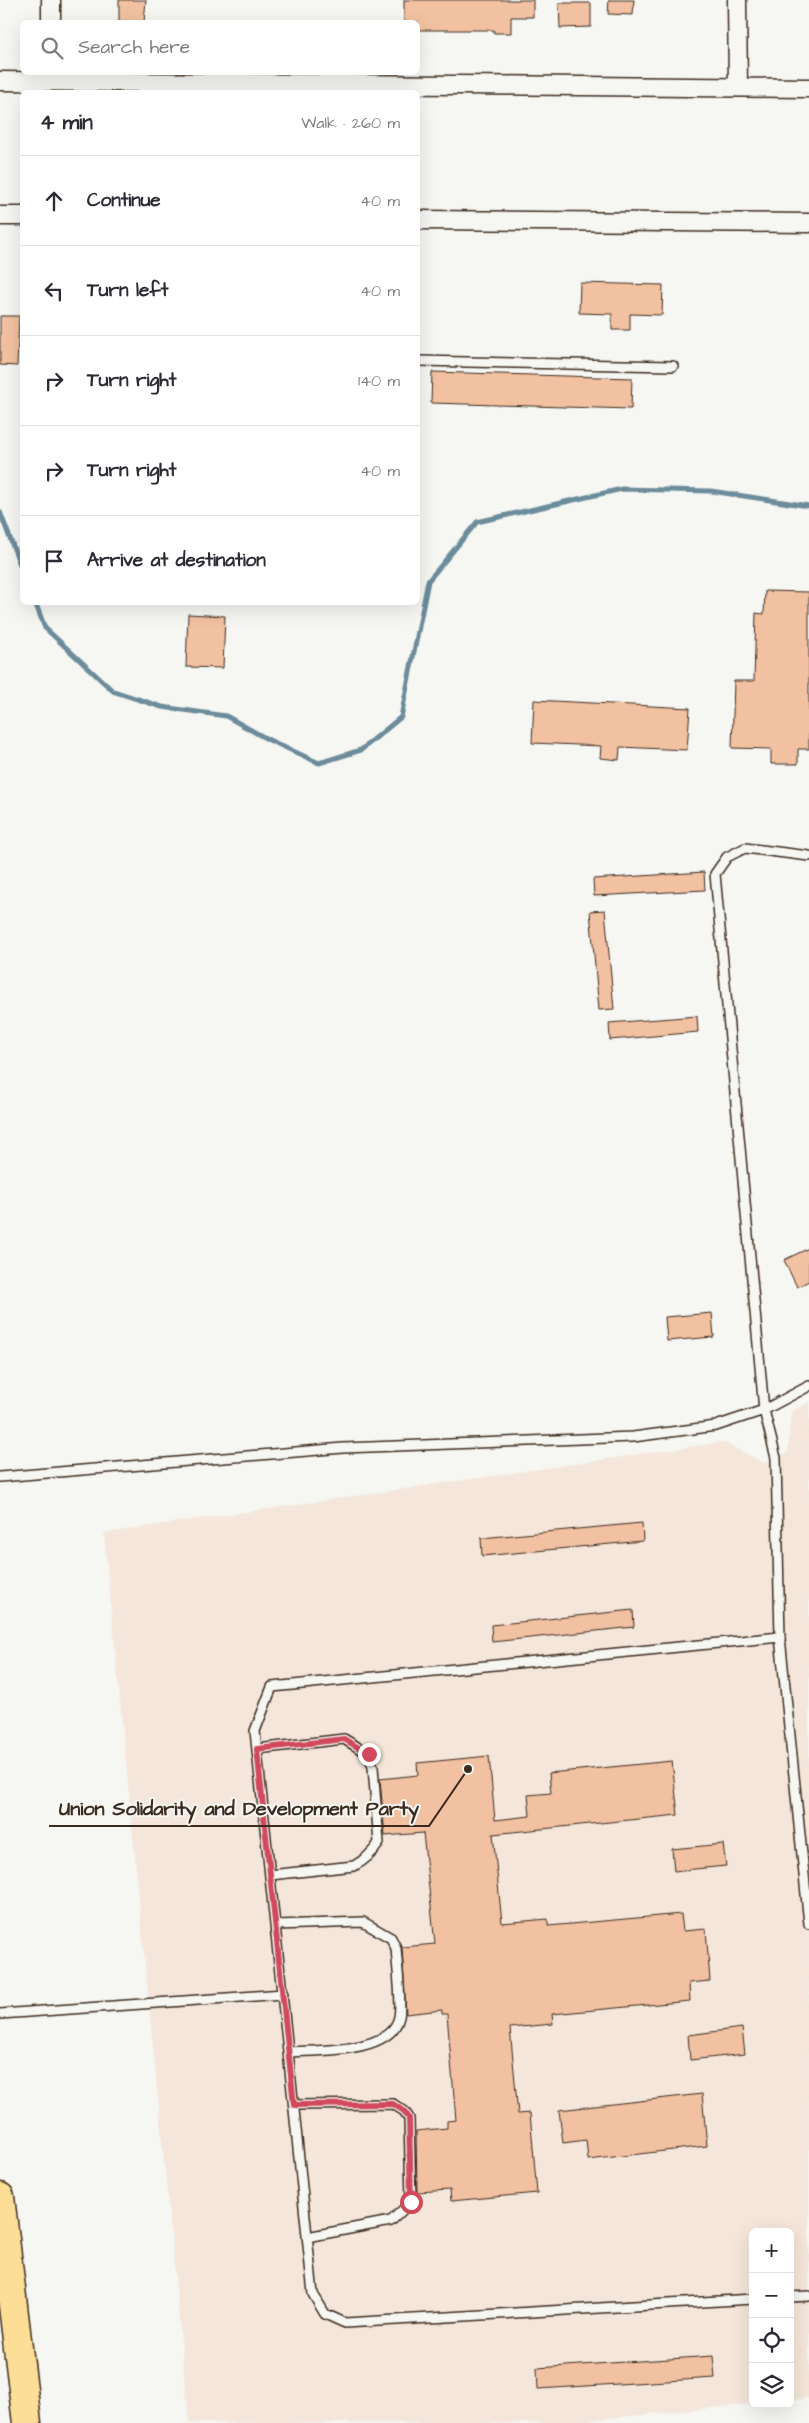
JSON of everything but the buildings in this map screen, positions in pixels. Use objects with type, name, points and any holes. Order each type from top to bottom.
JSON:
[{"type":"main road","points":[[0,2197],[27,2423]]},
{"type":"street","points":[[50,20],[51,0]]},
{"type":"street","points":[[737,0],[738,87]]},
{"type":"street","points":[[0,81],[50,77],[809,88]]},
{"type":"street","points":[[0,216],[20,216]]},
{"type":"street","points":[[420,220],[809,223]]},
{"type":"lane","points":[[420,361],[673,366]]},
{"type":"lane","points":[[809,856],[745,848],[727,857],[715,874],[764,1410],[776,1458],[780,1637],[805,1836],[809,1924]]},
{"type":"lane","points":[[0,1477],[342,1448],[633,1437],[716,1426],[764,1410],[809,1386]]},
{"type":"lane","points":[[749,2299],[344,2323],[326,2314],[313,2294],[255,1731],[272,1687],[780,1637]]},
{"type":"lane","points":[[257,1749],[344,1739],[369,1754],[373,1767],[379,1843],[373,1852],[354,1866],[270,1875]]},
{"type":"lane","points":[[276,1925],[363,1922],[391,1938],[396,1948],[399,2017],[392,2031],[370,2045],[289,2052]]},
{"type":"lane","points":[[0,2014],[283,1994]]},
{"type":"lane","points":[[294,2105],[393,2104],[404,2111],[409,2118],[411,2202],[391,2221],[307,2237]]},
{"type":"lane","points":[[794,2297],[809,2296]]},
{"type":"shaded area","points":[[809,1402],[809,2398],[794,2400],[794,2228],[749,2228],[749,2404],[559,2423],[189,2423],[104,1533],[723,1442],[764,1463],[788,1452],[791,1412]]},
{"type":"waterway","points":[[36,605],[45,628],[113,691],[162,707],[226,716],[269,740],[319,763],[361,750],[401,717],[428,581],[477,522],[622,489],[711,491],[809,506]]},
{"type":"waterway","points":[[0,512],[20,565]]},
{"type":"place","name":"Union Solidarity and Development Party","points":[[468,1769]]},
{"type":"route","points":[[369,1754],[344,1739],[257,1749],[294,2105],[393,2104],[404,2111],[409,2118],[411,2202]]}]
